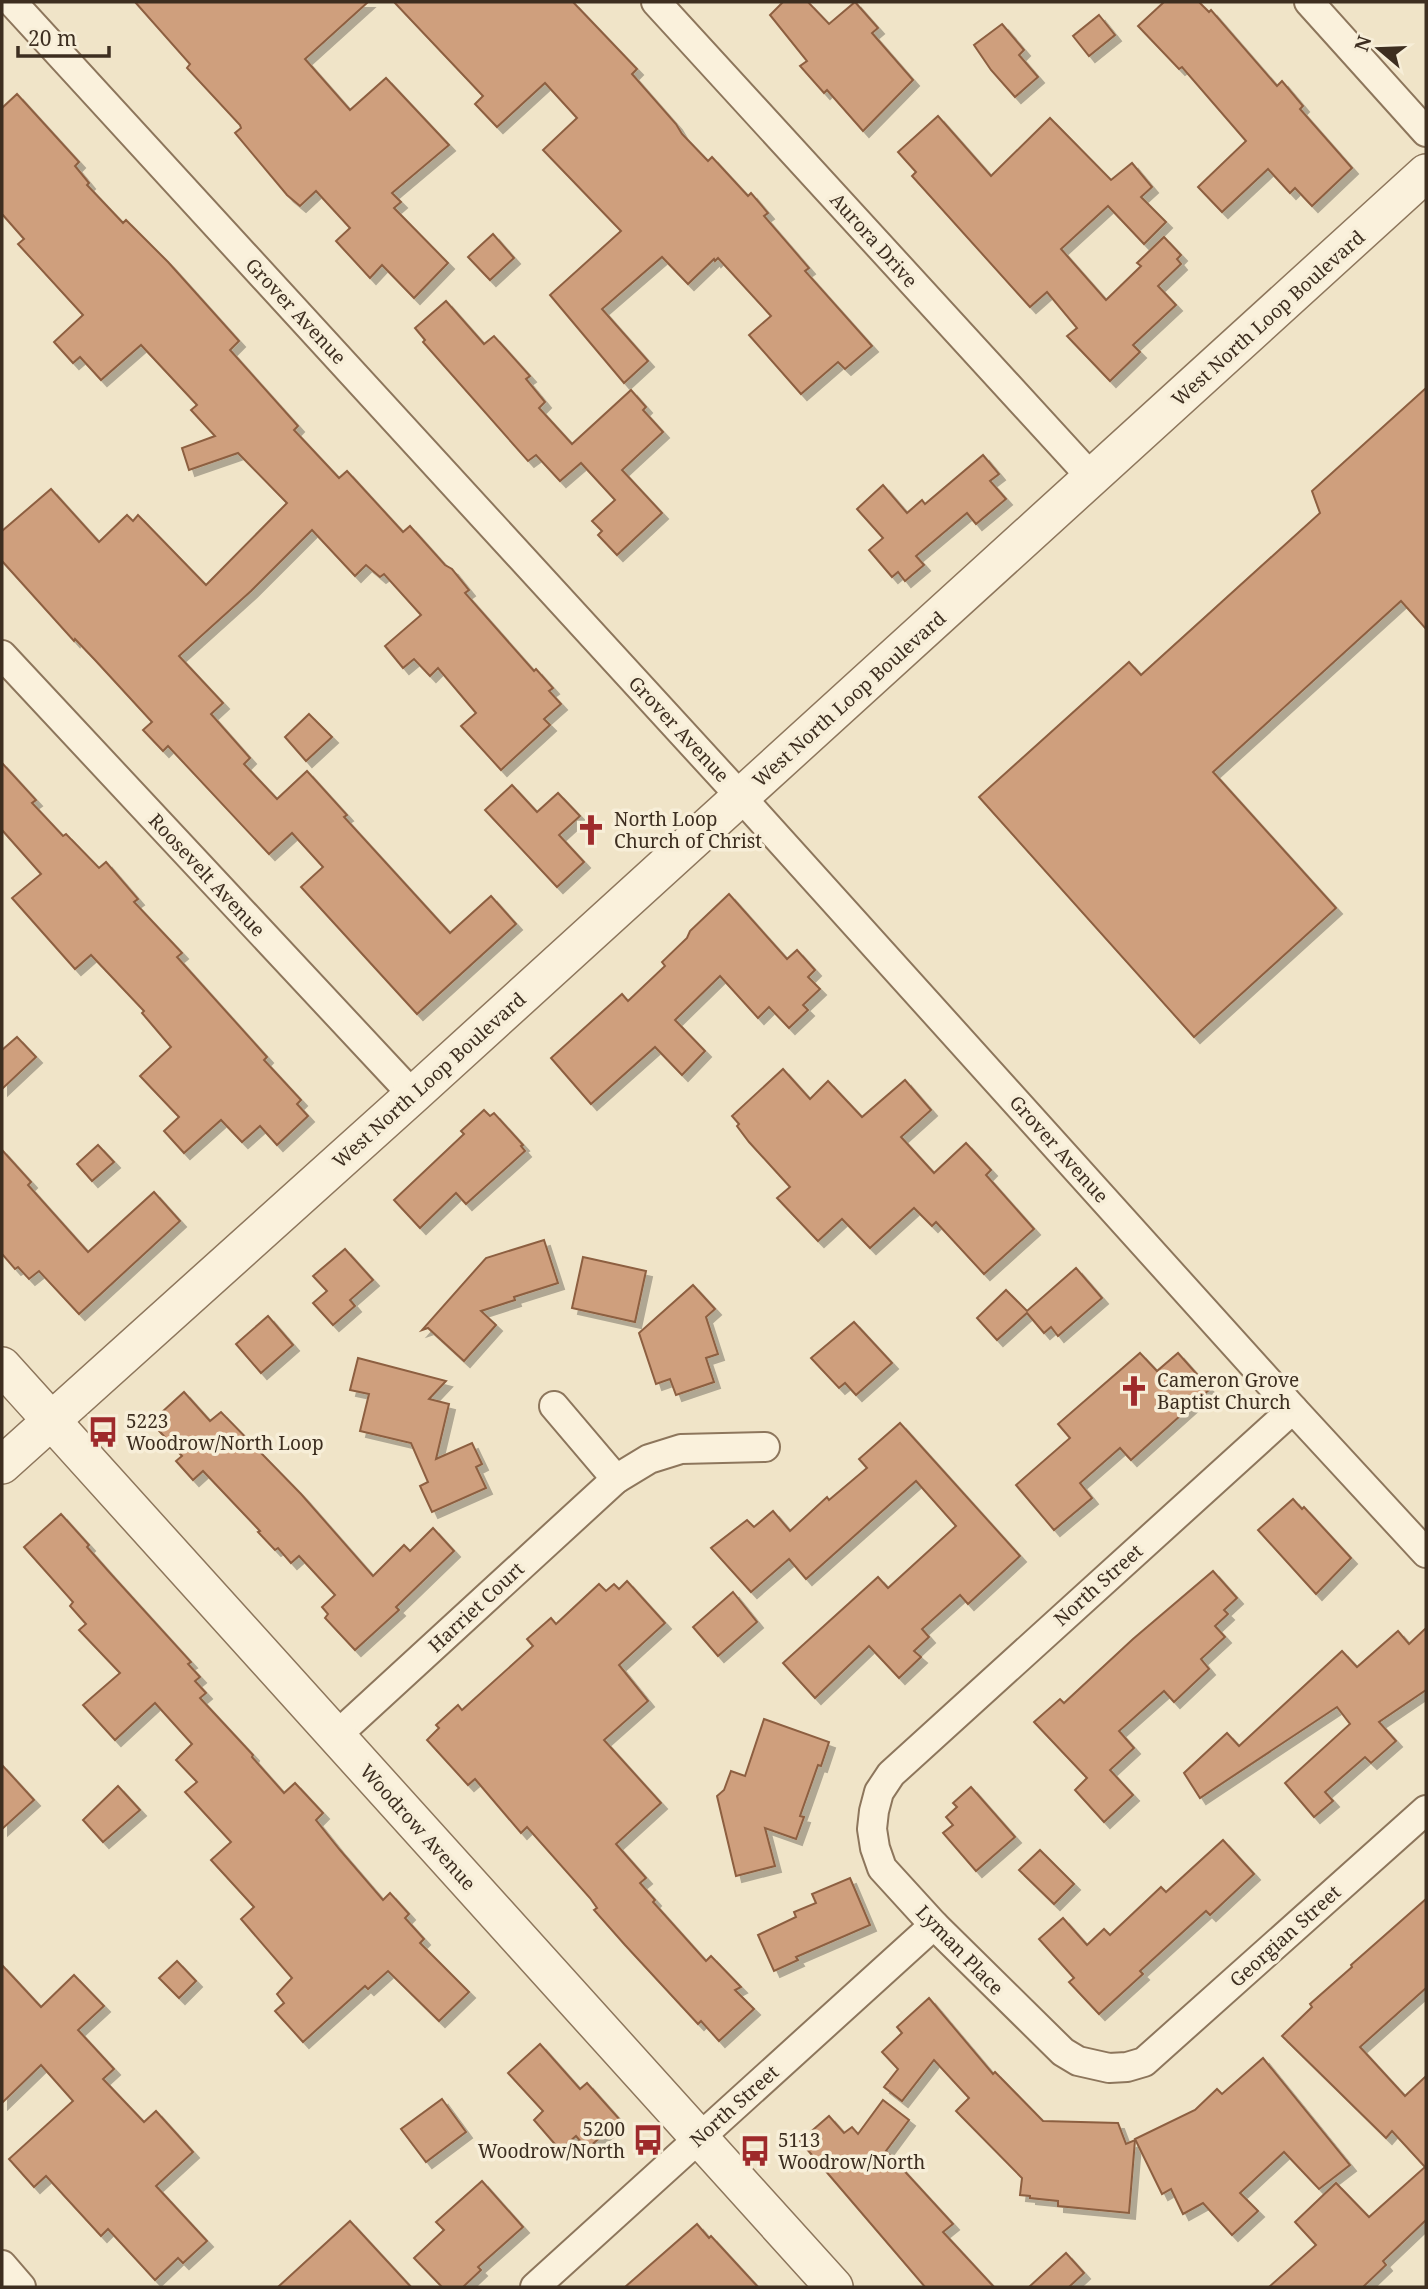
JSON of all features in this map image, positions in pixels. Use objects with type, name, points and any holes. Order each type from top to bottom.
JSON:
[{"type":"street","name":"Grover Avenue","points":[[12,2],[741,797],[1426,1553]]},
{"type":"street","name":"Aurora Drive","points":[[656,2],[1092,478]]},
{"type":"street","points":[[1309,2],[1426,132]]},
{"type":"street","name":"West North Loop Boulevard","points":[[2,1465],[413,1096],[1426,173]]},
{"type":"street","name":"Roosevelt Avenue","points":[[2,655],[413,1096]]},
{"type":"street","name":"Woodrow Avenue","points":[[2,1366],[834,2287]]},
{"type":"street","points":[[555,1406],[615,1479]]},
{"type":"street","name":"North Street","points":[[903,1762],[1293,1409]]},
{"type":"street","name":"Harriet Court","points":[[336,1736],[615,1479],[649,1459],[681,1449],[765,1447]]},
{"type":"street","name":"Lyman Place","points":[[903,1762],[879,1792],[874,1811],[872,1829],[882,1868],[934,1925],[1063,2052],[1078,2061],[1109,2068],[1144,2062]]},
{"type":"street","name":"Georgian Street","points":[[1144,2062],[1426,1810]]},
{"type":"street","name":"North Street","points":[[535,2287],[934,1925]]},
{"type":"street","points":[[2,2265],[22,2287]]},
{"type":"building","points":[[135,2],[368,2],[305,59],[350,110],[386,78],[449,145],[392,193],[401,202],[394,208],[448,263],[414,298],[382,265],[370,278],[336,241],[350,228],[316,191],[300,206],[287,195],[235,133],[241,128],[240,125],[187,68],[190,64]]},
{"type":"building","points":[[394,2],[573,2],[637,69],[632,74],[682,134],[708,161],[712,157],[748,196],[751,193],[768,213],[764,216],[809,268],[805,271],[872,346],[845,369],[838,362],[801,394],[749,335],[771,316],[718,258],[688,284],[662,257],[602,309],[648,361],[624,383],[550,295],[621,231],[543,150],[577,118],[545,83],[497,127],[475,104],[483,96]]},
{"type":"building","points":[[783,2],[808,2],[829,24],[855,2],[878,28],[872,33],[913,80],[863,131],[827,90],[824,93],[800,66],[807,61],[770,15]]},
{"type":"building","points":[[1164,2],[1199,2],[1209,12],[1211,10],[1277,86],[1282,81],[1303,106],[1300,109],[1352,168],[1312,206],[1295,188],[1290,193],[1268,169],[1222,212],[1198,187],[1246,141],[1182,67],[1179,69],[1138,26]]},
{"type":"building","points":[[1099,15],[1115,35],[1089,56],[1073,36]]},
{"type":"building","points":[[1002,24],[1024,50],[1019,55],[1038,77],[1015,97],[991,70],[974,45]]},
{"type":"building","points":[[17,94],[79,162],[75,166],[89,183],[87,185],[123,223],[126,220],[168,262],[239,341],[230,350],[298,426],[294,430],[339,478],[347,471],[403,532],[410,526],[445,565],[452,569],[469,590],[465,593],[534,671],[536,669],[553,688],[549,691],[561,704],[544,719],[550,725],[501,770],[461,726],[476,713],[438,668],[430,676],[414,659],[403,668],[385,646],[421,615],[384,574],[380,577],[366,565],[355,576],[312,530],[251,591],[179,656],[223,703],[211,714],[250,758],[244,764],[277,799],[307,771],[347,815],[344,817],[450,933],[491,896],[516,924],[417,1014],[301,887],[323,867],[292,833],[269,854],[168,746],[163,751],[143,730],[152,722],[2,561],[2,531],[51,489],[99,542],[127,515],[133,521],[138,515],[206,585],[287,503],[238,453],[189,470],[182,448],[215,436],[191,410],[197,405],[141,345],[101,380],[80,357],[73,363],[54,342],[83,315],[18,244],[24,239],[2,214],[2,108]]},
{"type":"building","points":[[938,116],[991,176],[1050,118],[1111,180],[1132,163],[1152,187],[1141,197],[1166,222],[1144,244],[1108,206],[1061,249],[1106,300],[1141,266],[1137,263],[1164,237],[1181,255],[1177,259],[1181,264],[1158,286],[1176,305],[1133,345],[1140,352],[1110,381],[1067,336],[1077,328],[1047,292],[1030,307],[912,176],[916,172],[898,152]]},
{"type":"building","points":[[493,234],[514,258],[490,280],[468,257]]},
{"type":"building","points":[[446,301],[484,344],[494,336],[530,376],[526,379],[545,402],[539,408],[572,444],[631,390],[646,407],[643,410],[663,432],[622,470],[662,513],[617,555],[598,535],[602,531],[592,521],[615,500],[581,463],[560,481],[536,455],[528,461],[423,342],[425,340],[415,328]]},
{"type":"building","points":[[1426,388],[1426,629],[1401,601],[1213,772],[1336,908],[1194,1037],[979,797],[1129,662],[1141,675],[1320,513],[1312,491]]},
{"type":"building","points":[[983,455],[999,474],[990,481],[1006,499],[976,524],[967,513],[916,556],[924,565],[905,581],[898,572],[892,577],[869,550],[883,538],[857,509],[883,485],[907,513],[922,500],[925,504]]},
{"type":"building","points":[[309,714],[332,737],[306,761],[285,737]]},
{"type":"building","points":[[2,763],[36,800],[32,803],[63,836],[66,834],[99,868],[106,862],[138,899],[134,902],[182,953],[177,957],[267,1057],[264,1060],[301,1100],[297,1104],[308,1116],[277,1145],[260,1126],[242,1142],[221,1120],[184,1153],[164,1131],[179,1117],[140,1076],[171,1047],[142,1013],[144,1011],[91,955],[75,969],[12,898],[41,874],[2,830]]},
{"type":"building","points":[[512,785],[537,812],[558,793],[580,816],[559,835],[584,862],[557,887],[485,810]]},
{"type":"building","points":[[729,894],[787,959],[797,950],[815,970],[808,977],[820,989],[803,1005],[808,1010],[789,1028],[769,1007],[758,1018],[720,976],[675,1020],[705,1051],[682,1075],[655,1047],[591,1104],[551,1058],[622,994],[628,1001],[665,966],[662,962],[687,938],[690,931]]},
{"type":"building","points":[[17,1037],[36,1057],[2,1089],[2,1050]]},
{"type":"building","points":[[783,1069],[810,1099],[828,1081],[862,1117],[905,1080],[931,1110],[901,1137],[934,1173],[966,1143],[991,1170],[986,1175],[1034,1229],[984,1274],[936,1222],[932,1226],[914,1208],[870,1248],[842,1219],[818,1241],[777,1198],[790,1187],[749,1142],[732,1116]]},
{"type":"building","points":[[484,1110],[490,1116],[494,1113],[523,1145],[521,1146],[525,1151],[466,1204],[456,1193],[420,1228],[394,1200],[464,1134],[461,1131]]},
{"type":"building","points":[[98,1145],[114,1162],[92,1181],[77,1164]]},
{"type":"building","points":[[2,1150],[31,1182],[28,1185],[88,1252],[154,1192],[180,1221],[79,1314],[39,1271],[29,1279],[18,1267],[15,1269],[2,1254]]},
{"type":"building","points":[[544,1240],[558,1283],[481,1311],[496,1325],[464,1361],[428,1328],[422,1330],[486,1258]]},
{"type":"building","points":[[345,1249],[373,1280],[350,1300],[355,1306],[333,1325],[313,1303],[327,1291],[313,1276]]},
{"type":"building","points":[[583,1257],[646,1271],[635,1322],[572,1308]]},
{"type":"building","points":[[1076,1268],[1102,1298],[1058,1336],[1051,1327],[1044,1333],[1027,1313],[997,1340],[977,1318],[1006,1290],[1027,1311]]},
{"type":"building","points":[[693,1285],[715,1309],[706,1317],[718,1354],[706,1358],[714,1382],[676,1395],[670,1379],[656,1384],[639,1333]]},
{"type":"building","points":[[268,1316],[293,1345],[261,1373],[236,1344]]},
{"type":"building","points":[[854,1322],[892,1363],[856,1395],[845,1383],[839,1388],[811,1358]]},
{"type":"building","points":[[1140,1353],[1157,1371],[1178,1353],[1210,1389],[1131,1460],[1120,1448],[1080,1483],[1092,1498],[1054,1530],[1016,1485],[1070,1438],[1058,1424]]},
{"type":"building","points":[[358,1358],[446,1381],[429,1399],[449,1404],[436,1459],[472,1443],[482,1464],[476,1467],[486,1488],[432,1512],[420,1486],[428,1482],[411,1443],[360,1431],[369,1394],[350,1390]]},
{"type":"building","points":[[184,1392],[210,1421],[221,1412],[301,1494],[373,1576],[404,1545],[410,1551],[433,1528],[454,1551],[396,1607],[399,1610],[355,1650],[325,1618],[328,1614],[322,1607],[335,1595],[299,1556],[291,1563],[278,1548],[275,1550],[203,1471],[193,1480],[176,1461],[182,1456],[151,1422]]},
{"type":"building","points":[[900,1423],[1020,1556],[968,1604],[960,1595],[922,1629],[929,1637],[914,1651],[921,1657],[899,1678],[869,1646],[815,1698],[783,1663],[878,1577],[888,1588],[956,1526],[916,1481],[806,1579],[789,1559],[751,1592],[711,1548],[747,1520],[754,1527],[773,1511],[790,1531],[827,1497],[829,1500],[867,1468],[859,1459]]},
{"type":"building","points":[[1293,1499],[1302,1509],[1304,1507],[1351,1558],[1316,1594],[1258,1530]]},
{"type":"building","points":[[61,1514],[89,1545],[87,1547],[191,1662],[188,1664],[200,1677],[195,1681],[206,1693],[200,1698],[284,1793],[295,1783],[323,1813],[316,1820],[340,1850],[383,1900],[390,1893],[409,1914],[405,1918],[424,1939],[420,1943],[469,1992],[439,2021],[388,1971],[368,1989],[365,1986],[303,2042],[275,2011],[284,2003],[277,1994],[292,1978],[241,1919],[254,1907],[211,1860],[231,1842],[185,1792],[197,1782],[176,1760],[192,1744],[155,1703],[115,1740],[83,1705],[120,1673],[79,1630],[86,1624],[70,1606],[73,1602],[24,1547]]},
{"type":"building","points":[[1213,1571],[1237,1598],[1224,1610],[1228,1614],[1215,1626],[1225,1637],[1201,1659],[1209,1669],[1174,1702],[1164,1691],[1119,1731],[1134,1748],[1110,1770],[1133,1795],[1104,1822],[1075,1790],[1087,1778],[1034,1722],[1060,1699],[1064,1703],[1133,1639]]},
{"type":"building","points":[[627,1581],[665,1623],[619,1665],[648,1701],[604,1740],[661,1803],[616,1844],[646,1878],[640,1883],[655,1900],[653,1902],[706,1961],[711,1956],[741,1987],[735,1990],[754,2009],[719,2041],[701,2021],[698,2024],[625,1945],[594,1910],[597,1908],[590,1898],[527,1827],[521,1833],[475,1779],[468,1785],[427,1740],[439,1728],[436,1725],[458,1705],[462,1710],[533,1646],[527,1639],[551,1618],[556,1624],[599,1584],[606,1591],[614,1584],[619,1589]]},
{"type":"building","points":[[733,1592],[757,1622],[718,1656],[693,1627]]},
{"type":"building","points":[[1426,1628],[1426,1690],[1379,1722],[1396,1741],[1371,1763],[1365,1757],[1325,1792],[1333,1801],[1314,1817],[1285,1783],[1350,1724],[1337,1707],[1200,1798],[1184,1773],[1227,1733],[1239,1746],[1342,1651],[1357,1667],[1398,1631],[1409,1644]]},
{"type":"building","points":[[764,1719],[829,1742],[800,1816],[804,1817],[796,1839],[765,1828],[775,1866],[736,1876],[717,1796],[724,1790],[731,1771],[745,1776]]},
{"type":"building","points":[[2,1765],[34,1800],[2,1829]]},
{"type":"building","points":[[118,1786],[140,1810],[103,1842],[83,1820]]},
{"type":"building","points":[[971,1787],[1015,1837],[976,1871],[943,1833],[953,1825],[946,1817],[957,1807],[953,1803]]},
{"type":"building","points":[[1223,1840],[1254,1874],[1210,1915],[1206,1911],[1140,1971],[1143,1974],[1099,2014],[1069,1982],[1074,1978],[1039,1939],[1063,1918],[1087,1945],[1104,1929],[1110,1935],[1161,1887],[1166,1892]]},
{"type":"building","points":[[1040,1850],[1074,1884],[1054,1904],[1019,1870]]},
{"type":"building","points":[[850,1878],[870,1925],[796,1957],[798,1960],[774,1971],[758,1935],[796,1917],[794,1912],[816,1903],[812,1894]]},
{"type":"building","points":[[1426,1899],[1426,1988],[1360,2047],[1405,2096],[1426,2076],[1426,2220],[1383,2261],[1386,2265],[1363,2287],[1269,2287],[1316,2245],[1295,2222],[1336,2183],[1369,2217],[1425,2167],[1392,2131],[1386,2138],[1282,2036],[1312,2007],[1310,2004]]},
{"type":"building","points":[[177,1961],[196,1981],[179,1998],[159,1978]]},
{"type":"building","points":[[2,1965],[41,2007],[74,1975],[104,2006],[78,2030],[114,2069],[103,2079],[144,2122],[156,2111],[193,2152],[156,2186],[207,2241],[183,2263],[178,2258],[155,2280],[108,2229],[101,2236],[46,2176],[34,2187],[9,2159],[73,2101],[41,2065],[2,2103]]},
{"type":"building","points":[[929,1998],[993,2074],[995,2072],[1043,2121],[1118,2123],[1126,2144],[1135,2140],[1129,2213],[1058,2206],[1058,2201],[1020,2195],[1022,2178],[956,2111],[969,2098],[934,2060],[902,2101],[884,2087],[898,2069],[882,2052],[902,2033],[897,2027]]},
{"type":"building","points":[[540,2044],[580,2089],[587,2083],[620,2120],[587,2149],[576,2136],[560,2150],[534,2120],[543,2111],[508,2073]]},
{"type":"building","points":[[1263,2058],[1350,2165],[1319,2189],[1284,2152],[1240,2193],[1258,2211],[1232,2235],[1203,2203],[1183,2214],[1171,2189],[1162,2194],[1135,2139],[1195,2110],[1217,2089],[1222,2094]]},
{"type":"building","points":[[442,2099],[466,2132],[426,2162],[401,2129]]},
{"type":"building","points":[[883,2100],[909,2120],[886,2151],[953,2224],[943,2232],[994,2287],[925,2287],[800,2141],[829,2116],[844,2133],[852,2127],[858,2134]]},
{"type":"building","points":[[482,2181],[523,2227],[478,2267],[481,2270],[463,2287],[442,2287],[414,2258],[444,2230],[436,2222]]},
{"type":"building","points":[[350,2221],[411,2287],[278,2287]]},
{"type":"building","points":[[697,2224],[758,2287],[625,2287]]},
{"type":"building","points":[[1066,2253],[1084,2273],[1069,2287],[1029,2287]]},
{"type":"place","name":"North Loop Church of Christ","points":[[591,830]]},
{"type":"place","name":"Cameron Grove Baptist Church","points":[[1134,1391]]},
{"type":"place","name":"5223 Woodrow/North Loop","points":[[103,1432]]},
{"type":"place","name":"5200 Woodrow/North","points":[[648,2140]]},
{"type":"place","name":"5113 Woodrow/North","points":[[755,2151]]}]
